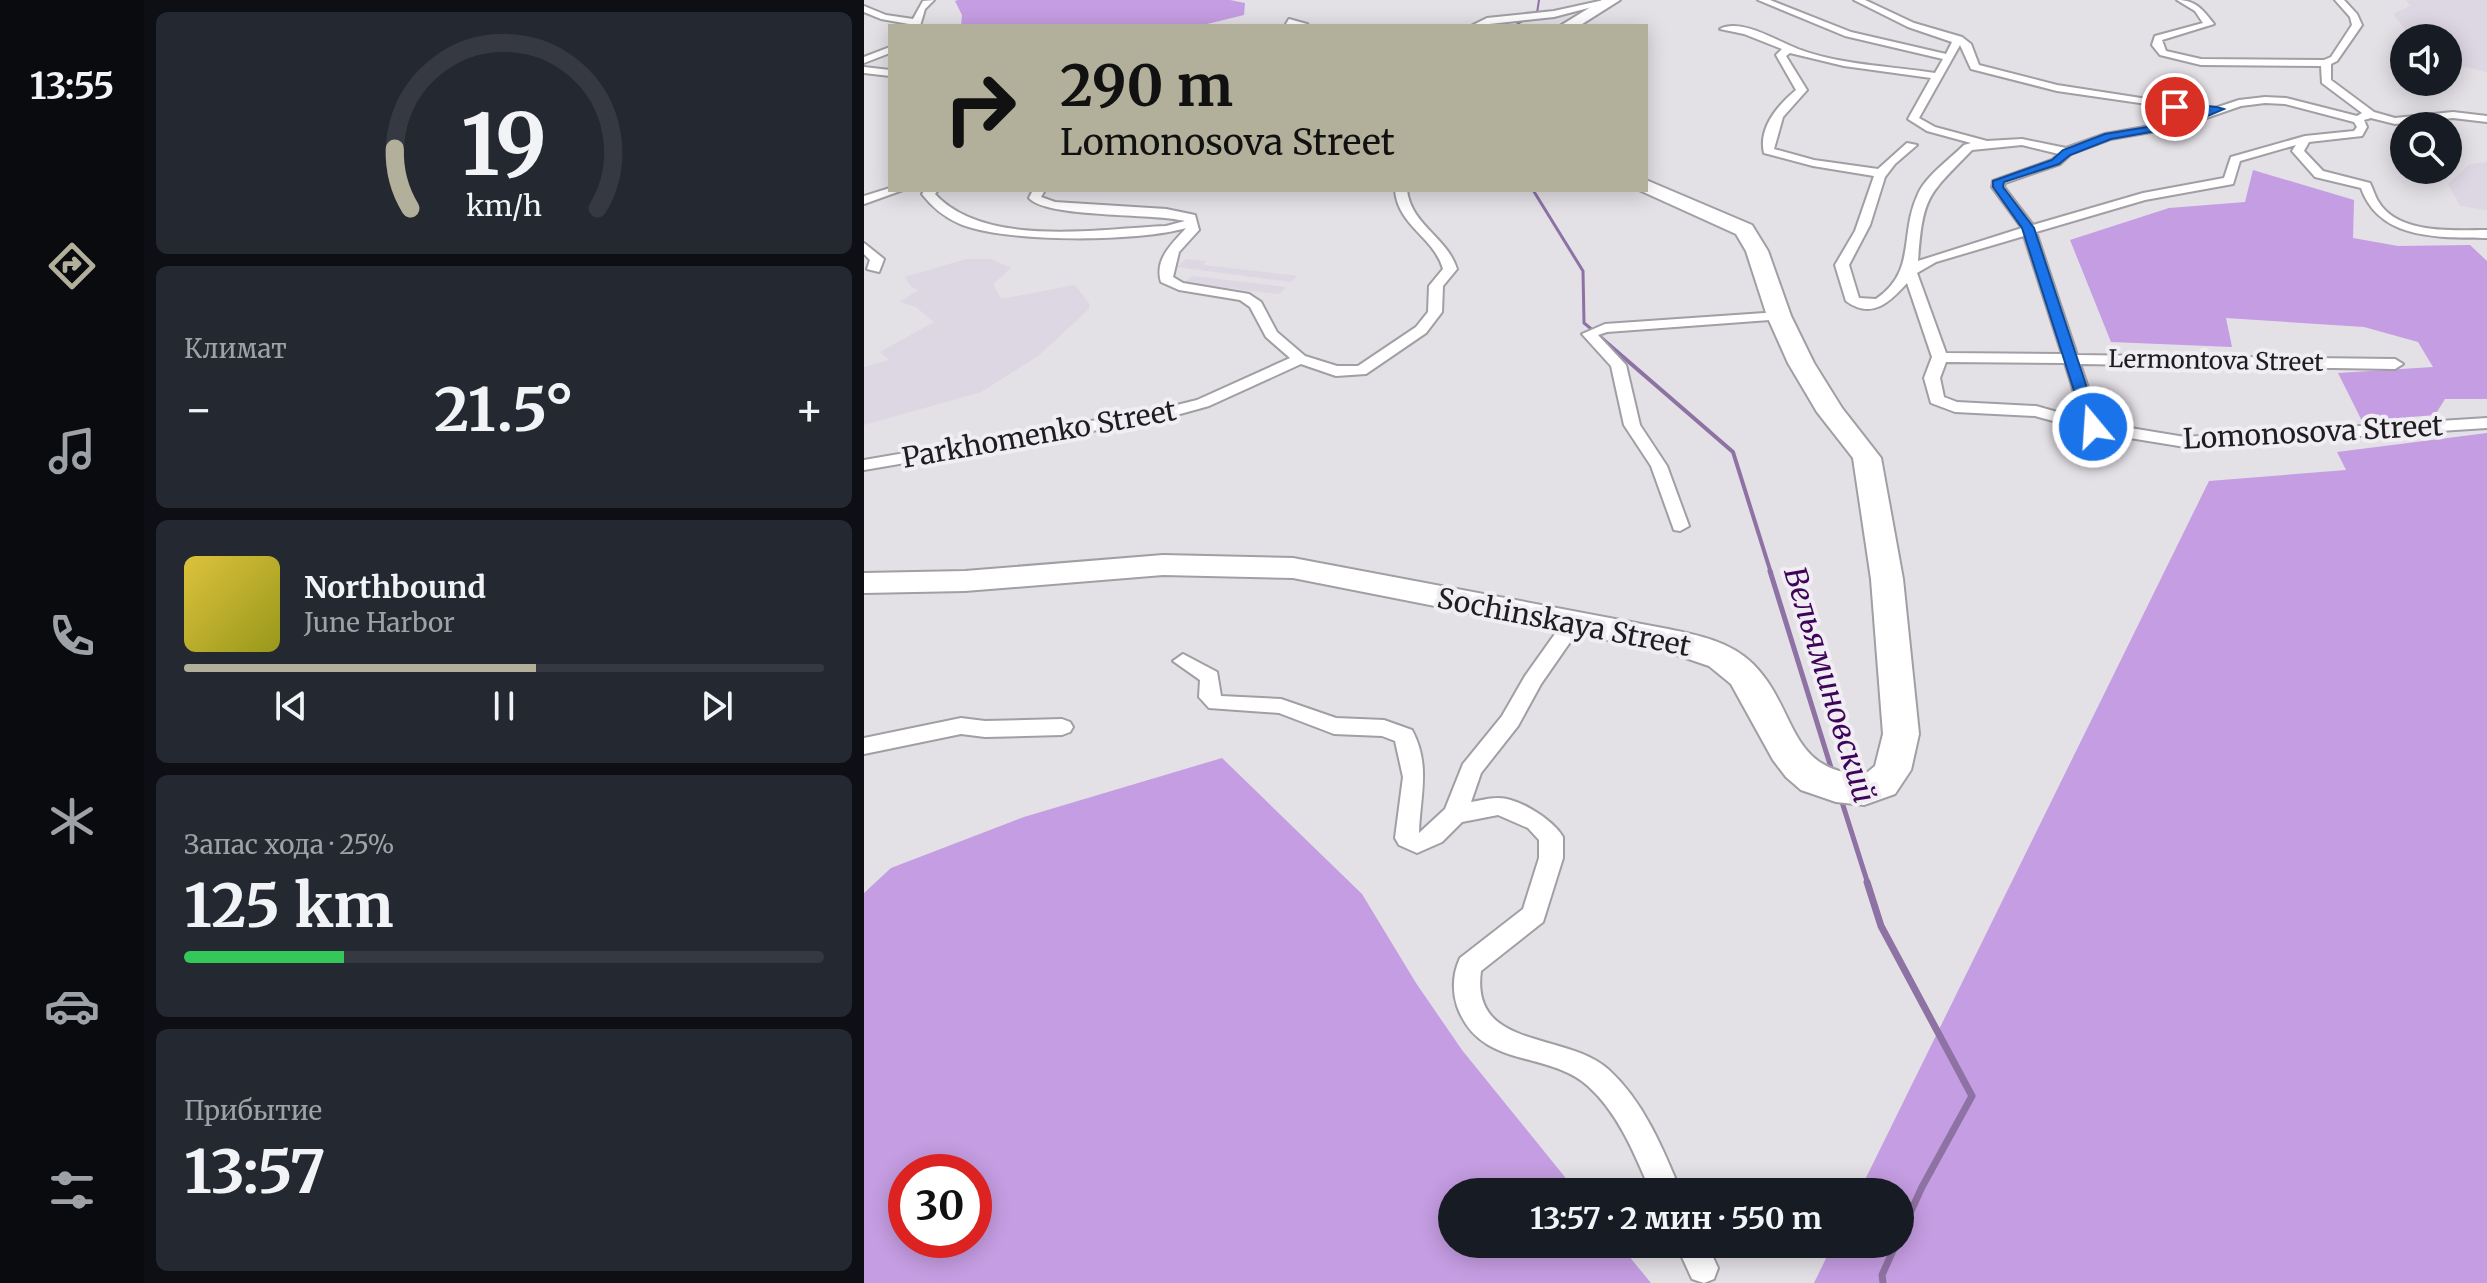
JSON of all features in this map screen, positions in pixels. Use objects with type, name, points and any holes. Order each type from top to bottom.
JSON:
[{"type":"highway","points":[[1571,24],[1612,0]]},
{"type":"highway","name":"Sochinskaya Street","points":[[864,583],[965,581],[1163,565],[1293,568],[1690,645],[1719,656],[1743,675],[1784,751],[1809,776],[1835,786],[1881,785],[1898,757],[1901,734],[1885,565],[1867,458],[1831,412],[1801,363],[1779,316],[1757,251],[1744,230],[1648,187]]},
{"type":"street","points":[[864,9],[916,24],[916,16],[923,4],[930,0]]},
{"type":"street","points":[[1473,24],[1538,16],[1612,0]]},
{"type":"street","points":[[1762,0],[1848,34],[1947,57]]},
{"type":"street","points":[[1858,0],[1911,25],[1959,39],[1966,44],[1970,61],[1975,67],[2083,92],[2201,111],[2265,100],[2301,104],[2340,117],[2364,116],[2395,121],[2453,115],[2487,119]]},
{"type":"street","points":[[2181,0],[2198,9],[2209,24],[2158,38],[2157,45],[2163,53],[2201,62],[2326,63],[2334,59],[2357,25],[2354,16],[2339,0]]},
{"type":"street","points":[[1480,24],[1487,21]]},
{"type":"street","points":[[1289,22],[1296,24]]},
{"type":"street","points":[[1725,29],[1741,29],[1786,51],[1849,64],[1937,76]]},
{"type":"street","points":[[1959,39],[1913,119],[1931,129],[1987,144]]},
{"type":"street","points":[[864,60],[888,51]]},
{"type":"street","points":[[1786,51],[1781,55],[1791,68],[1793,81],[1802,90],[1779,112],[1771,129],[1768,151],[1813,163],[1881,173]]},
{"type":"street","points":[[2326,63],[2326,81],[2364,116]]},
{"type":"street","points":[[864,70],[888,73]]},
{"type":"street","points":[[2093,427],[2028,228],[1998,187],[1999,181],[2056,162],[2070,152],[2109,136],[2180,124],[2219,109]]},
{"type":"street","points":[[1911,145],[1893,157],[1881,173],[1872,191],[1866,219],[1842,265],[1853,301],[1871,306],[1885,303],[1910,272],[1931,259],[2028,228],[2143,197],[2229,181],[2235,159],[2305,139],[2358,134],[2364,116]]},
{"type":"street","points":[[2305,139],[2298,151],[2319,174],[2366,186],[2369,201],[2386,219],[2406,227],[2438,233],[2487,234]]},
{"type":"street","points":[[1940,357],[1910,272],[1915,216],[1925,191],[1968,147],[2030,143],[2070,152]]},
{"type":"street","points":[[864,200],[890,192]]},
{"type":"street","points":[[930,192],[928,194],[936,208],[967,224],[995,232],[1167,230],[1191,223]]},
{"type":"street","points":[[1038,192],[1035,198],[1039,202],[1055,206],[1166,213],[1191,218],[1193,230],[1170,250],[1166,279],[1179,286],[1244,297],[1256,305],[1271,334],[1300,359],[1325,369],[1347,373],[1361,371],[1421,330],[1435,312],[1436,286],[1450,269],[1449,259],[1408,216],[1400,199],[1401,192]]},
{"type":"street","points":[[864,247],[877,259],[874,269]]},
{"type":"street","points":[[1680,526],[1659,466],[1632,425],[1618,365],[1589,334],[1602,329],[1779,316]]},
{"type":"street","name":"Lermontova Street","points":[[1940,357],[2395,364]]},
{"type":"street","name":"Lomonosova Street","points":[[1940,357],[1932,378],[1937,400],[1955,407],[2036,411],[2093,427],[2185,442],[2487,423]]},
{"type":"street","name":"Parkhomenko Street","points":[[864,465],[1162,414],[1203,403],[1300,359]]},
{"type":"street","points":[[1183,661],[1210,677],[1209,697],[1216,703],[1281,706],[1334,726],[1384,728],[1404,736],[1413,755],[1417,775],[1410,800],[1407,838],[1417,844],[1434,836],[1455,814],[1471,770],[1510,721],[1532,681],[1574,622]]},
{"type":"street","points":[[864,746],[961,726],[985,729],[1062,727]]},
{"type":"street","points":[[1455,814],[1500,806],[1536,822],[1551,837],[1551,858],[1534,915],[1469,966],[1467,997],[1481,1025],[1511,1044],[1555,1054],[1596,1075],[1634,1121],[1660,1178]]},
{"type":"shaded area","points":[[1230,0],[1245,3],[1244,15],[1207,24],[961,24],[962,15],[955,1]]},
{"type":"shaded area","points":[[2406,0],[2487,0],[2487,72],[2462,66],[2462,24],[2401,24],[2393,14],[2410,6]]},
{"type":"shaded area","points":[[2487,162],[2487,210],[2460,206],[2448,184],[2462,184],[2462,171],[2470,164]]},
{"type":"shaded area","points":[[2253,170],[2354,200],[2353,238],[2398,246],[2470,245],[2487,261],[2487,399],[2445,399],[2435,415],[2362,421],[2338,373],[2433,367],[2418,342],[2364,327],[2226,318],[2232,347],[2111,342],[2070,240],[2169,208],[2245,202]]},
{"type":"shaded area","points":[[966,259],[991,259],[1011,268],[993,284],[1001,299],[1075,285],[1089,303],[1089,309],[1038,356],[981,392],[864,425],[864,367],[889,360],[880,352],[934,322],[916,307],[900,302],[918,290],[910,286],[905,277]]},
{"type":"shaded area","points":[[1186,259],[1206,261],[1203,265],[1297,276],[1291,282],[1177,267]]},
{"type":"shaded area","points":[[1192,276],[1286,287],[1279,294],[1184,283]]},
{"type":"shaded area","points":[[2487,433],[2487,1283],[1814,1283],[1826,1258],[1914,1258],[1914,1178],[1866,1178],[2209,481],[2346,470],[2337,452]]},
{"type":"shaded area","points":[[1222,758],[1362,894],[1416,983],[1462,1050],[1566,1178],[1438,1178],[1438,1258],[1630,1258],[1651,1283],[864,1283],[864,893],[891,868],[1024,817]]},
{"type":"waterway","name":"Вельяминовский","points":[[1518,24],[1537,13],[1539,0]]},
{"type":"waterway","name":"Вельяминовский","points":[[1534,192],[1583,271],[1584,323],[1595,332]]},
{"type":"waterway","name":"Вельяминовский","points":[[1592,330],[1733,452],[1771,573]]},
{"type":"waterway","name":"Вельяминовский","points":[[1770,571],[1833,774]]},
{"type":"waterway","name":"Вельяминовский","points":[[1841,799],[1868,884]]},
{"type":"waterway","name":"Вельяминовский","points":[[1867,882],[1881,926],[1972,1096],[1914,1204]]},
{"type":"waterway","name":"Вельяминовский","points":[[1883,1283],[1882,1275],[1890,1258]]},
{"type":"route","points":[[2093,427],[2028,228],[1998,187],[1999,181],[2056,162],[2067,152],[2109,136],[2180,124],[2219,109],[2201,111],[2175,107]]}]
